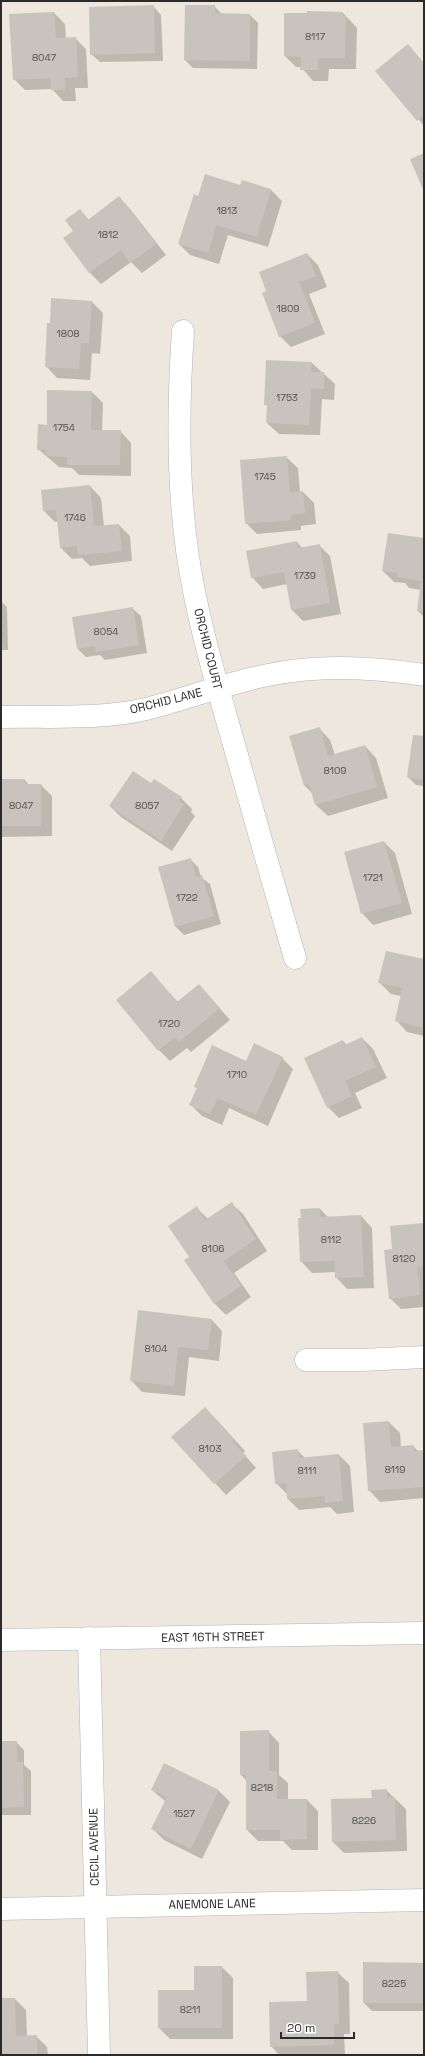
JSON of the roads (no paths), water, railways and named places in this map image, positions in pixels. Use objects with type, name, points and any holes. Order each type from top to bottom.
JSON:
[{"type":"street","name":"ORCHID COURT","points":[[183,331],[179,419],[185,536],[199,615],[217,687],[295,958]]},
{"type":"street","name":"ORCHID LANE","points":[[1,717],[100,715],[168,703],[217,687],[267,675],[325,668],[372,669],[424,675]]},
{"type":"street","points":[[306,1360],[362,1360],[424,1357]]},
{"type":"street","name":"EAST 16TH STREET","points":[[1,1640],[424,1633]]},
{"type":"street","name":"CECIL AVENUE","points":[[90,1638],[99,2055]]},
{"type":"street","name":"ANEMONE LANE","points":[[1,1909],[424,1900]]}]
